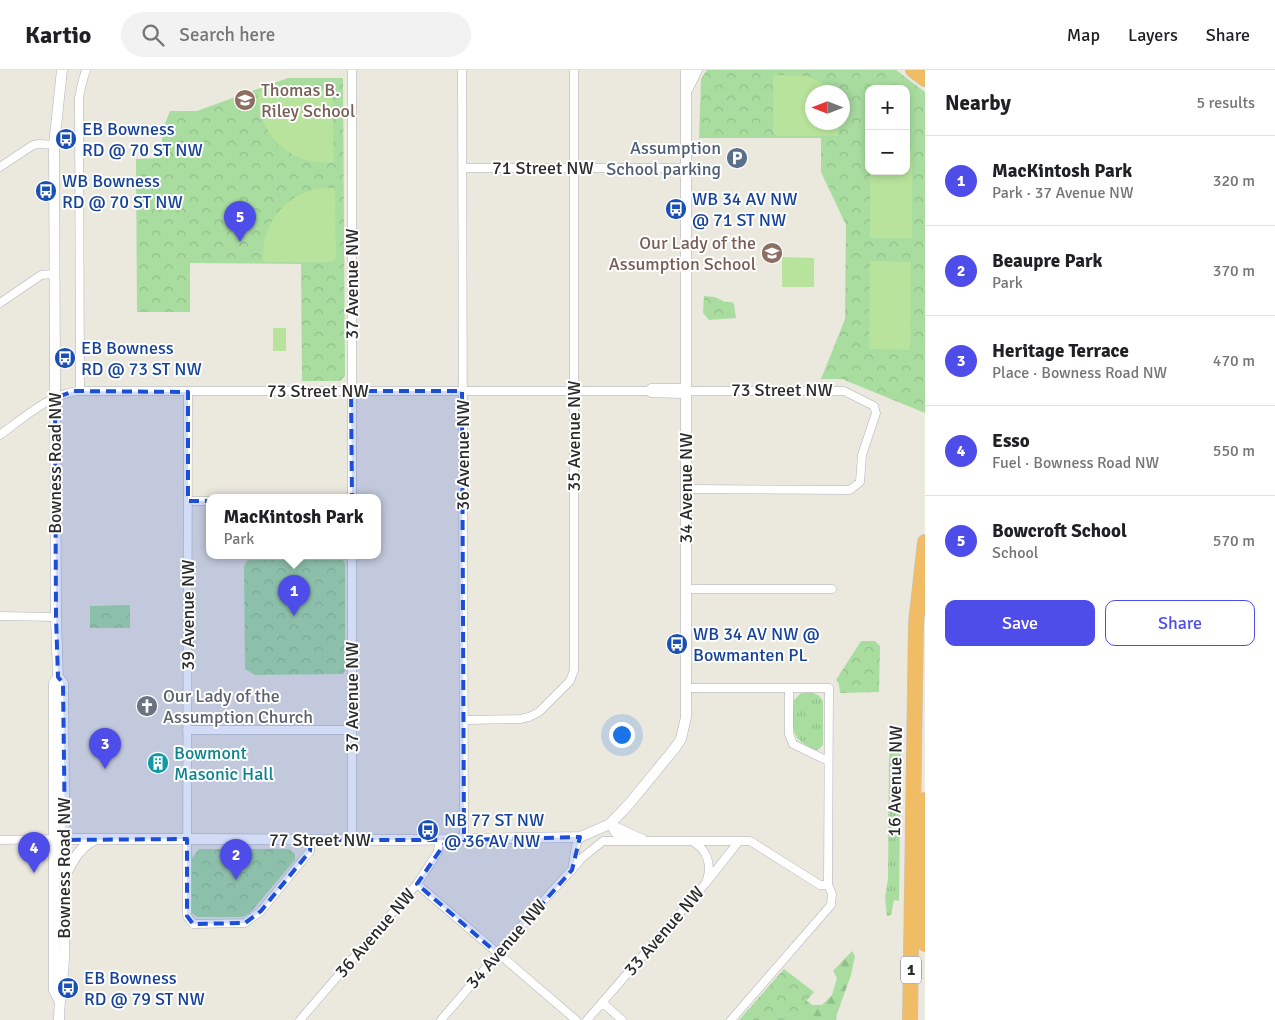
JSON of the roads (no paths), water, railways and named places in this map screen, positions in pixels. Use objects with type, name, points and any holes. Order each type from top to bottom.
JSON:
[{"type":"highway","points":[[913,70],[925,79]]},
{"type":"highway","name":"16 Avenue NW","points":[[920,1020],[917,921],[916,623],[925,542]]},
{"type":"highway","name":"16 Avenue NW","points":[[910,1020],[925,800]]},
{"type":"highway","points":[[917,921],[925,944]]},
{"type":"highway","points":[[900,1020],[917,921]]},
{"type":"street","name":"Bowness Road NW","points":[[59,1000],[54,990],[60,840],[63,683],[58,677],[56,617],[54,145],[62,70]]},
{"type":"street","name":"Bowness Road NW","points":[[80,391],[80,98],[86,70]]},
{"type":"street","name":"37 Avenue NW","points":[[352,70],[352,494]]},
{"type":"street","name":"36 Avenue NW","points":[[462,70],[464,840]]},
{"type":"street","name":"35 Avenue NW","points":[[464,720],[520,719],[529,717],[539,712],[570,681],[574,670],[574,70]]},
{"type":"street","name":"34 Avenue NW","points":[[580,837],[610,824],[676,748],[684,728],[687,688],[685,391],[686,70]]},
{"type":"street","name":"34 Avenue NW","points":[[686,93],[696,70]]},
{"type":"street","points":[[0,167],[33,145],[54,145]]},
{"type":"street","name":"71 Street NW","points":[[462,168],[685,168]]},
{"type":"street","points":[[0,303],[41,275],[54,274]]},
{"type":"street","name":"73 Street NW","points":[[0,435],[28,414],[55,398],[66,393],[80,391],[574,392],[648,391],[651,388],[681,388],[685,391],[844,391],[874,406],[876,413],[862,456],[860,482],[850,490],[686,489]]},
{"type":"street","name":"39 Avenue NW","points":[[188,392],[187,916],[193,924],[245,923],[261,911],[310,851],[311,840]]},
{"type":"street","points":[[188,501],[206,501]]},
{"type":"street","name":"37 Avenue NW","points":[[352,559],[352,840]]},
{"type":"street","points":[[686,589],[832,589]]},
{"type":"street","points":[[0,616],[56,617]]},
{"type":"street","points":[[687,688],[829,688],[828,885],[832,894],[830,905],[730,1020]]},
{"type":"street","points":[[789,689],[789,734],[793,744],[828,761]]},
{"type":"street","points":[[187,730],[352,730]]},
{"type":"street","points":[[610,824],[615,833],[629,841]]},
{"type":"street","points":[[610,824],[647,841]]},
{"type":"street","points":[[580,837],[584,846],[582,858]]},
{"type":"street","points":[[572,870],[576,846],[580,837]]},
{"type":"street","name":"77 Street NW","points":[[0,840],[186,838],[464,840],[580,837]]},
{"type":"street","points":[[64,877],[77,854],[86,844],[95,839]]},
{"type":"street","name":"Bowness Road NW","points":[[59,1020],[59,1000],[62,991],[64,962],[64,877],[60,840]]},
{"type":"street","name":"36 Avenue NW","points":[[300,1020],[417,884],[438,852],[439,840]]},
{"type":"street","points":[[691,840],[707,856],[709,873],[705,884]]},
{"type":"street","points":[[582,858],[603,841],[750,841],[820,885],[828,885]]},
{"type":"street","name":"33 Avenue NW","points":[[587,1020],[705,884],[739,841]]},
{"type":"street","name":"34 Avenue NW","points":[[442,1020],[582,858]]},
{"type":"street","points":[[417,884],[576,1020]]},
{"type":"street","points":[[603,1003],[622,1020]]},
{"type":"place","name":"Thomas B. Riley School","points":[[245,100]]},
{"type":"place","name":"EB Bowness RD @ 70 ST NW","points":[[66,139]]},
{"type":"place","name":"Assumption School parking","points":[[737,158]]},
{"type":"place","name":"WB Bowness RD @ 70 ST NW","points":[[46,191]]},
{"type":"place","name":"WB 34 AV NW @ 71 ST NW","points":[[676,209]]},
{"type":"place","name":"Bowcroft School","points":[[240,242]]},
{"type":"place","name":"Our Lady of the Assumption School","points":[[772,253]]},
{"type":"place","name":"EB Bowness RD @ 73 ST NW","points":[[65,358]]},
{"type":"place","name":"MacKintosh Park","points":[[294,616]]},
{"type":"place","name":"WB 34 AV NW @ Bowmanten PL","points":[[677,644]]},
{"type":"place","name":"Our Lady of the Assumption Church","points":[[147,706]]},
{"type":"place","name":"Bowmont Masonic Hall","points":[[158,763]]},
{"type":"place","name":"Heritage Terrace","points":[[105,769]]},
{"type":"place","name":"NB 77 ST NW @ 36 AV NW","points":[[428,830]]},
{"type":"place","name":"Esso","points":[[34,873]]},
{"type":"place","name":"Beaupre Park","points":[[236,880]]},
{"type":"place","name":"EB Bowness RD @ 79 ST NW","points":[[68,988]]}]
